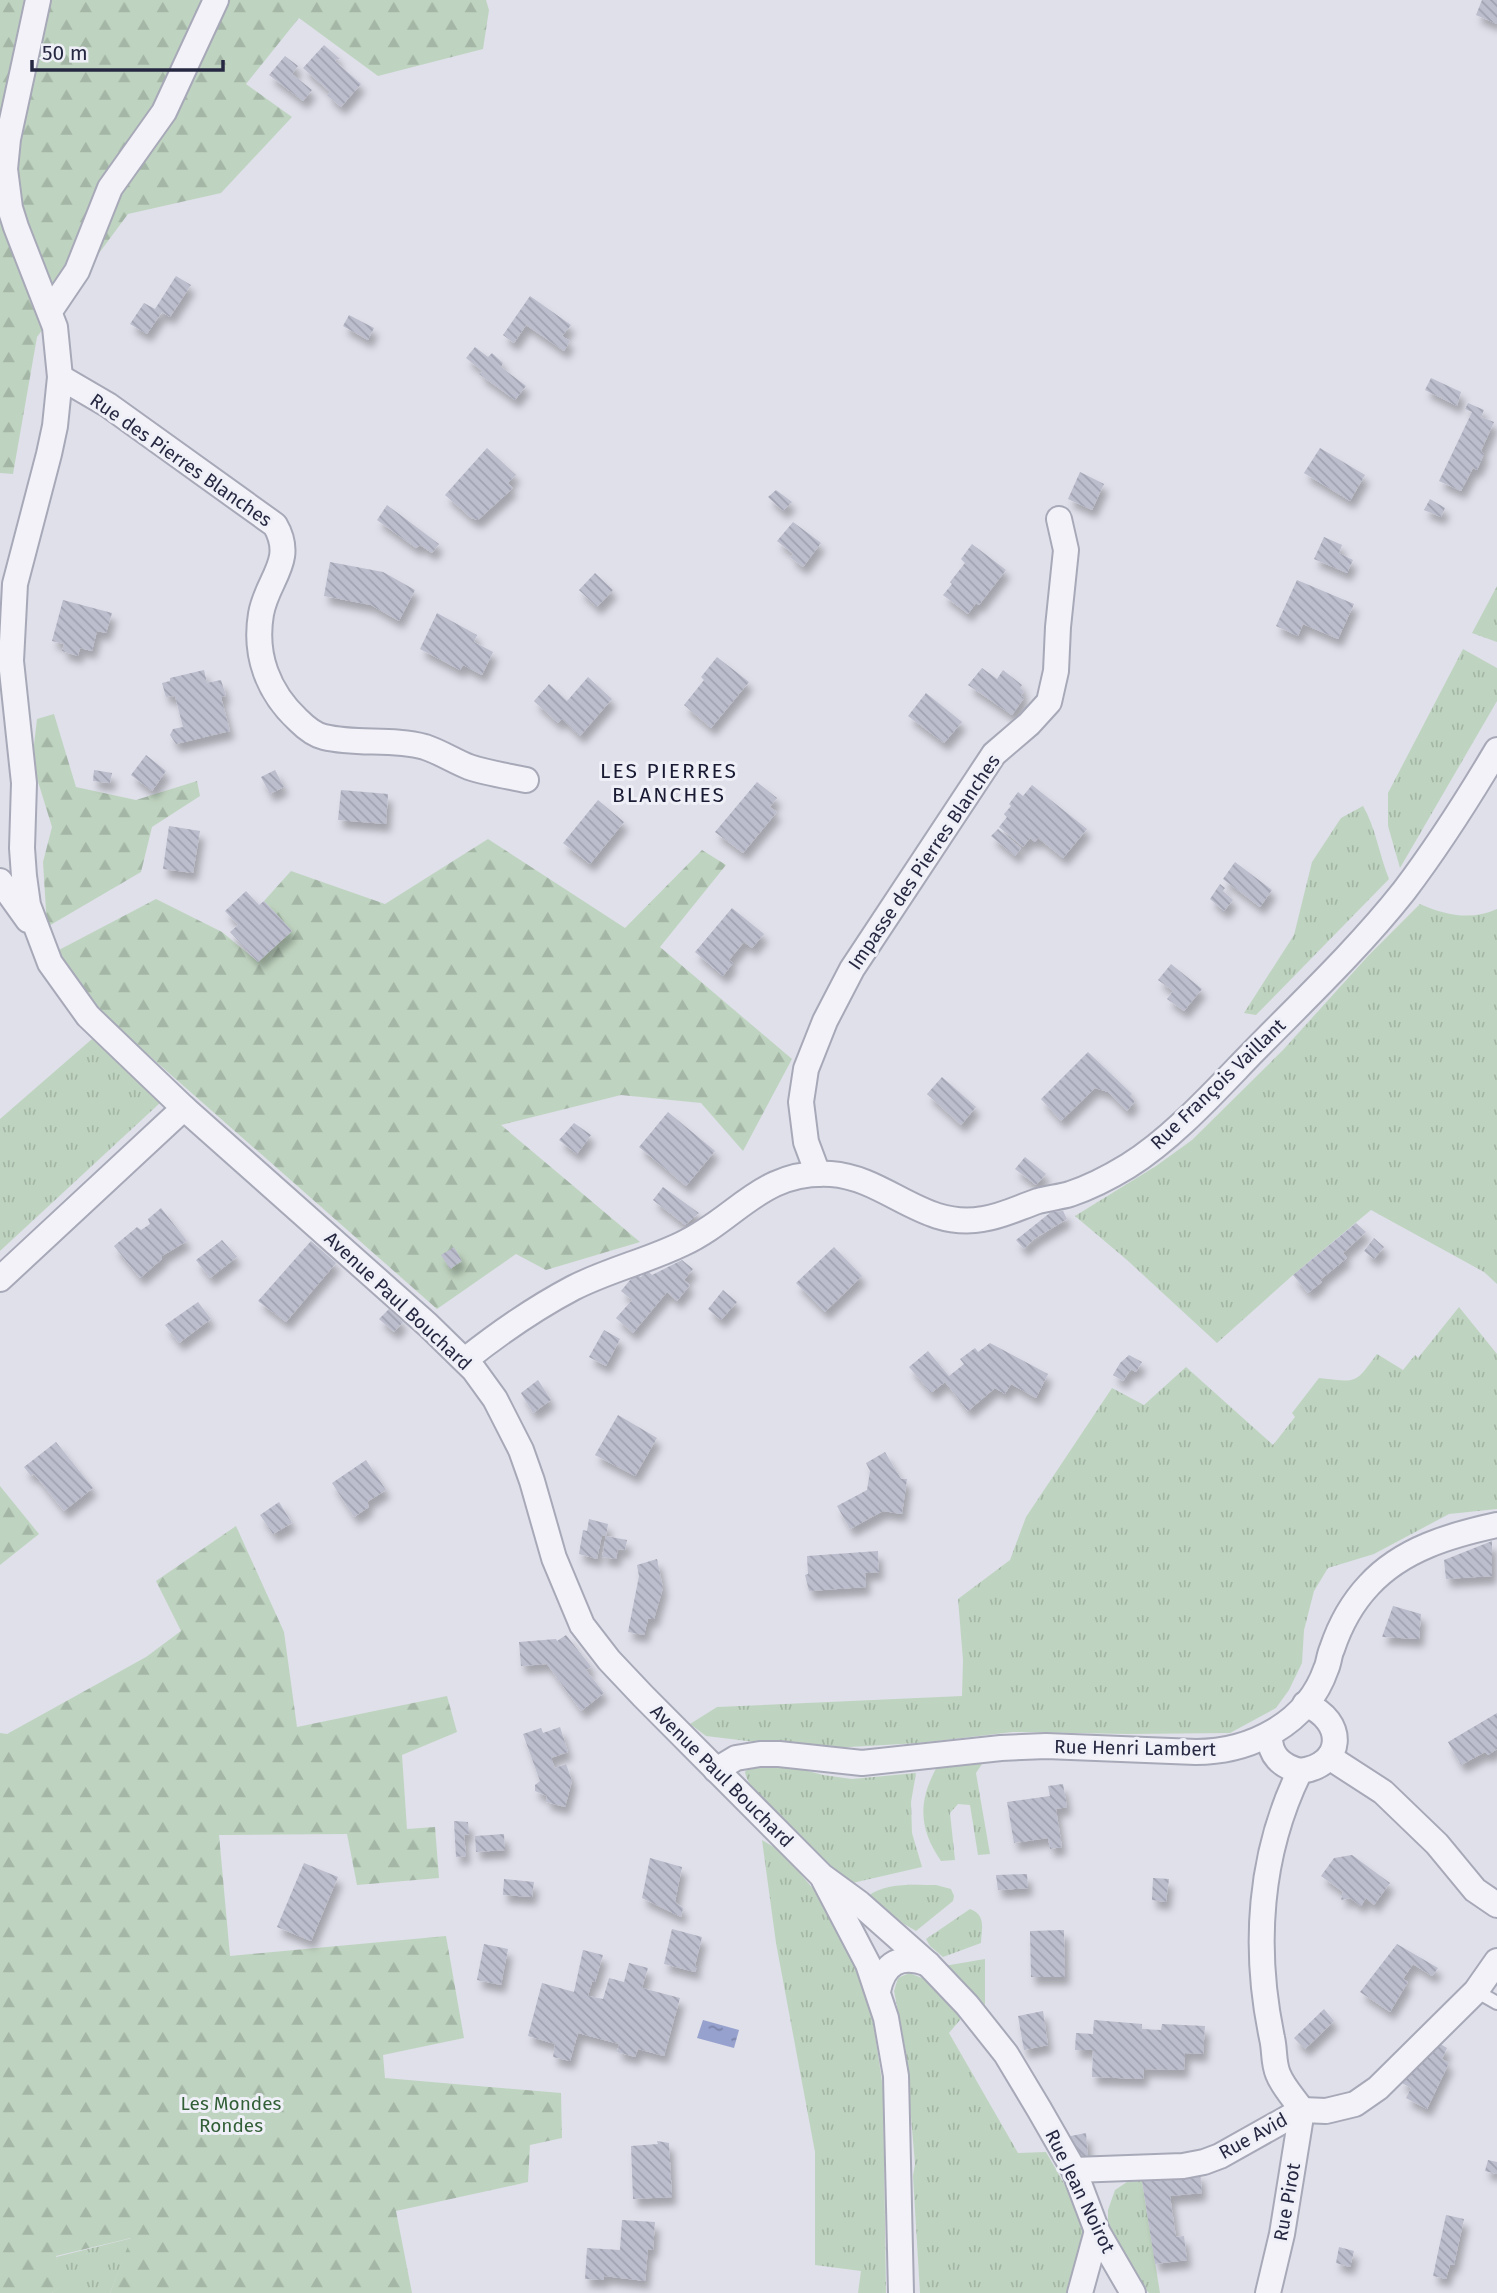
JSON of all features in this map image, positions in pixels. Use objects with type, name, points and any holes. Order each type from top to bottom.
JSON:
[{"type":"street","points":[[38,0],[4,135],[10,208],[50,311],[58,349],[60,377],[55,426],[41,490],[15,584],[11,637],[11,661],[24,783],[24,877],[38,933]]},
{"type":"street","points":[[50,311],[77,271],[110,188],[164,112],[216,0]]},
{"type":"street","name":"Rue des Pierres Blanches","points":[[60,377],[108,405],[275,525],[284,554],[262,606],[259,642],[261,660],[275,694],[302,724],[321,737],[425,747],[470,767],[526,780]]},
{"type":"street","name":"Impasse des Pierres Blanches","points":[[818,1174],[806,1142],[801,1102],[806,1069],[825,1021],[852,969],[994,754],[1029,724],[1049,702],[1056,671],[1066,560],[1059,519]]},
{"type":"street","name":"Rue François Vaillant","points":[[466,1360],[495,1336],[575,1287],[682,1244],[724,1219],[766,1187],[800,1175],[850,1177],[866,1182],[921,1211],[965,1222],[1002,1215],[1037,1201],[1067,1195],[1107,1179],[1153,1148],[1210,1096],[1371,930],[1436,848],[1497,750]]},
{"type":"street","points":[[0,881],[38,933]]},
{"type":"street","name":"Avenue Paul Bouchard","points":[[38,933],[50,963],[88,1016],[184,1108],[466,1360],[495,1399],[521,1450],[554,1558],[582,1625],[642,1696],[822,1876]]},
{"type":"street","points":[[0,1279],[184,1108]]},
{"type":"street","name":"Rue Henri Lambert","points":[[716,1770],[736,1758],[760,1754],[862,1763],[989,1749],[1046,1746],[1218,1752],[1237,1748],[1270,1735],[1306,1704],[1326,1670],[1330,1652],[1346,1615],[1370,1583],[1384,1570],[1418,1549],[1497,1524]]},
{"type":"street","points":[[1270,1735],[1272,1752],[1289,1768],[1311,1770],[1329,1757],[1334,1746],[1333,1727],[1319,1710],[1306,1704]]},
{"type":"street","points":[[1329,1757],[1383,1792],[1437,1844],[1475,1890],[1497,1905]]},
{"type":"street","points":[[1300,1771],[1281,1816],[1271,1852],[1265,1888],[1261,1951],[1274,2063],[1282,2082],[1302,2110]]},
{"type":"street","points":[[822,1876],[868,1964],[886,2018],[896,2077],[901,2293]]},
{"type":"street","name":"Rue Jean Noirot","points":[[822,1876],[859,1903],[928,1964],[967,2005],[1006,2054],[1074,2170],[1097,2231],[1133,2293]]},
{"type":"street","points":[[878,1990],[885,1971],[898,1961],[914,1959],[928,1964]]},
{"type":"street","name":"Rue Avid","points":[[1074,2170],[1184,2166],[1204,2162],[1220,2156],[1302,2110],[1340,2109],[1367,2097],[1487,1997],[1497,1961]]},
{"type":"street","name":"Rue Pirot","points":[[1268,2293],[1282,2234],[1302,2110]]},
{"type":"street","points":[[1080,2293],[1097,2231]]},
{"type":"green space","points":[[0,0],[486,0],[489,10],[483,49],[378,76],[299,18],[246,84],[292,117],[221,193],[128,214],[37,337],[13,474],[0,473]]},
{"type":"green space","points":[[1497,586],[1497,642],[1472,633]]},
{"type":"green space","points":[[1463,649],[1497,668],[1497,701],[1400,868],[1388,826],[1388,793]]},
{"type":"green space","points":[[54,714],[76,787],[136,800],[197,781],[200,796],[152,827],[141,872],[47,927],[43,862],[52,827],[32,762],[37,719]]},
{"type":"green space","points":[[1363,806],[1389,879],[1256,1015],[1244,1013],[1294,935],[1312,862],[1341,818]]},
{"type":"green space","points":[[488,839],[625,928],[702,850],[726,865],[660,947],[792,1059],[743,1151],[701,1103],[621,1095],[501,1125],[640,1242],[546,1270],[516,1254],[437,1309],[94,1007],[57,951],[156,899],[222,932],[258,962],[292,931],[264,901],[291,871],[385,904]]},
{"type":"green space","points":[[1420,904],[1439,911],[1468,916],[1497,909],[1497,1284],[1484,1272],[1371,1210],[1217,1343],[1075,1216],[1156,1166],[1192,1140],[1283,1050],[1368,956]]},
{"type":"green space","points":[[92,1039],[161,1102],[0,1251],[0,1119]]},
{"type":"green space","points":[[1459,1307],[1497,1354],[1497,1509],[1449,1514],[1374,1554],[1328,1568],[1314,1591],[1304,1630],[1302,1663],[1289,1690],[1276,1708],[1230,1733],[1013,1732],[919,1743],[815,1749],[706,1736],[690,1724],[717,1707],[962,1696],[963,1660],[958,1599],[1010,1560],[1026,1517],[1112,1388],[1144,1405],[1186,1367],[1273,1445],[1295,1417],[1292,1413],[1319,1378],[1354,1379],[1377,1354],[1403,1370],[1415,1355],[1418,1358]]},
{"type":"green space","points":[[0,1486],[39,1534],[0,1565]]},
{"type":"green space","name":"Les Mondes Rondes","points":[[236,1526],[284,1632],[297,1727],[447,1696],[457,1732],[402,1755],[407,1829],[435,1827],[439,1878],[357,1885],[347,1834],[219,1835],[230,1956],[446,1936],[464,2038],[383,2055],[385,2078],[561,2093],[562,2138],[530,2145],[528,2182],[396,2211],[412,2293],[110,2293],[131,2238],[56,2256],[64,2284],[52,2293],[0,2293],[0,1733],[7,1734],[146,1657],[181,1631],[156,1581]]},
{"type":"green space","points":[[984,1761],[976,1773],[990,1854],[978,1855],[970,1805],[958,1804],[950,1813],[955,1860],[941,1861],[928,1837],[923,1814],[931,1778],[938,1765]]},
{"type":"green space","points":[[751,1764],[786,1765],[823,1775],[852,1779],[916,1773],[911,1802],[912,1833],[922,1867],[848,1884],[760,1798],[745,1772]]},
{"type":"green space","points":[[762,1840],[782,1852],[815,1891],[836,1923],[854,1959],[871,2008],[883,2088],[886,2293],[858,2293],[861,2271],[815,2265],[815,2152],[776,1943]]},
{"type":"green space","points":[[936,1885],[951,1889],[953,1901],[916,1931],[868,1896],[892,1886]]},
{"type":"green space","points":[[970,1909],[981,1918],[981,1943],[943,1957],[926,1939]]},
{"type":"green space","points":[[985,1959],[985,2005],[944,1966]]},
{"type":"green space","points":[[909,1973],[938,1984],[961,2012],[960,2020],[949,2033],[1018,2153],[1046,2152],[1081,2213],[1084,2235],[1074,2293],[920,2293],[913,2176],[915,2164],[905,2047],[894,1991],[898,1978]]},
{"type":"green space","points":[[1130,2180],[1142,2181],[1160,2293],[1149,2293],[1146,2290],[1108,2226],[1108,2210],[1115,2190]]},
{"type":"green space","points":[[132,2238],[110,2293],[52,2293],[63,2284],[56,2257]]},
{"type":"water","points":[[703,2020],[739,2030],[734,2048],[697,2038]]},
{"type":"building","points":[[1482,0],[1497,0],[1497,24],[1476,15]]},
{"type":"building","points":[[324,45],[340,59],[335,60],[336,62],[361,84],[341,107],[327,95],[330,92],[303,68]]},
{"type":"building","points":[[285,56],[298,66],[292,74],[312,90],[303,101],[269,75]]},
{"type":"building","points":[[176,276],[191,285],[170,317],[162,312],[147,334],[130,324],[144,303],[155,309]]},
{"type":"building","points":[[530,296],[571,325],[562,336],[570,341],[564,351],[526,325],[514,343],[503,335]]},
{"type":"building","points":[[349,315],[374,328],[368,340],[343,326]]},
{"type":"building","points":[[475,347],[488,357],[492,353],[503,363],[501,367],[526,386],[515,400],[479,374],[482,371],[466,358]]},
{"type":"building","points":[[1431,378],[1461,392],[1457,406],[1425,390]]},
{"type":"building","points":[[1468,403],[1484,410],[1481,417],[1494,422],[1481,451],[1484,454],[1477,470],[1473,468],[1461,491],[1439,481],[1472,412],[1465,409]]},
{"type":"building","points":[[487,448],[516,475],[508,483],[513,488],[478,520],[471,518],[445,495]]},
{"type":"building","points":[[1320,448],[1365,475],[1350,501],[1304,473]]},
{"type":"building","points":[[1080,472],[1104,484],[1092,510],[1068,499]]},
{"type":"building","points":[[776,490],[792,502],[783,511],[768,497]]},
{"type":"building","points":[[1430,499],[1445,508],[1441,517],[1424,510]]},
{"type":"building","points":[[387,505],[439,544],[432,553],[420,545],[416,548],[377,520]]},
{"type":"building","points":[[793,522],[821,543],[803,567],[790,557],[793,554],[777,541]]},
{"type":"building","points":[[1324,537],[1342,545],[1339,553],[1353,560],[1347,573],[1314,559]]},
{"type":"building","points":[[972,544],[1006,570],[979,605],[976,603],[968,614],[943,595],[965,563],[961,559]]},
{"type":"building","points":[[330,562],[383,572],[415,590],[399,621],[371,605],[324,596]]},
{"type":"building","points":[[595,573],[613,590],[597,607],[579,590]]},
{"type":"building","points":[[1297,580],[1354,604],[1338,639],[1303,624],[1298,636],[1276,626]]},
{"type":"building","points":[[63,600],[112,613],[106,633],[97,631],[92,651],[80,648],[78,656],[62,651],[64,644],[52,641]]},
{"type":"building","points":[[437,613],[477,635],[474,642],[493,652],[482,675],[463,665],[460,670],[420,649]]},
{"type":"building","points":[[717,657],[749,682],[711,728],[684,705],[704,680],[701,677]]},
{"type":"building","points":[[982,668],[997,679],[1003,670],[1022,685],[1020,688],[1024,691],[1021,696],[1024,698],[1012,715],[968,685]]},
{"type":"building","points":[[204,670],[207,683],[221,680],[226,696],[221,697],[230,731],[176,744],[170,735],[173,729],[183,727],[175,696],[166,697],[162,683],[170,681],[170,678]]},
{"type":"building","points":[[588,677],[612,699],[580,736],[562,719],[558,723],[534,701],[549,684],[567,701]]},
{"type":"building","points":[[926,693],[962,722],[944,743],[908,716]]},
{"type":"building","points":[[146,755],[166,771],[152,791],[131,775]]},
{"type":"building","points":[[94,770],[112,773],[110,783],[93,781]]},
{"type":"building","points":[[275,770],[284,787],[270,794],[261,777]]},
{"type":"building","points":[[757,782],[777,798],[770,807],[777,812],[743,853],[715,832]]},
{"type":"building","points":[[1032,785],[1087,829],[1063,858],[1038,838],[1035,842],[1030,838],[1023,847],[999,827],[1007,817],[1004,814],[1018,792],[1023,796]]},
{"type":"building","points":[[341,790],[388,794],[386,824],[338,820]]},
{"type":"building","points":[[598,800],[624,822],[590,864],[563,843]]},
{"type":"building","points":[[169,826],[200,831],[193,873],[163,869]]},
{"type":"building","points":[[998,829],[1021,848],[1015,856],[991,836]]},
{"type":"building","points":[[1235,862],[1272,890],[1260,907],[1223,879]]},
{"type":"building","points":[[1220,884],[1233,900],[1224,911],[1210,899]]},
{"type":"building","points":[[246,891],[259,905],[264,901],[292,931],[258,962],[230,932],[238,925],[225,911]]},
{"type":"building","points":[[732,908],[764,934],[752,948],[744,942],[729,960],[733,963],[723,976],[695,952]]},
{"type":"building","points":[[1171,964],[1202,989],[1184,1011],[1167,999],[1173,991],[1158,980]]},
{"type":"building","points":[[1088,1052],[1132,1094],[1130,1096],[1135,1101],[1127,1111],[1108,1092],[1095,1088],[1061,1121],[1041,1099]]},
{"type":"building","points":[[942,1077],[976,1107],[961,1125],[927,1094]]},
{"type":"building","points":[[668,1112],[715,1151],[686,1186],[639,1147]]},
{"type":"building","points":[[574,1123],[591,1135],[577,1154],[559,1140]]},
{"type":"building","points":[[1025,1157],[1046,1174],[1036,1185],[1015,1169]]},
{"type":"building","points":[[663,1187],[699,1213],[685,1225],[653,1200]]},
{"type":"building","points":[[161,1208],[187,1241],[162,1256],[162,1259],[140,1278],[114,1246],[137,1227],[141,1230],[150,1224],[148,1219]]},
{"type":"building","points":[[1063,1211],[1067,1219],[1034,1239],[1024,1249],[1016,1240],[1051,1212]]},
{"type":"building","points":[[1356,1223],[1366,1232],[1343,1253],[1347,1258],[1308,1293],[1293,1275]]},
{"type":"building","points":[[1374,1238],[1384,1247],[1374,1259],[1364,1251]]},
{"type":"building","points":[[222,1240],[237,1257],[210,1278],[196,1260]]},
{"type":"building","points":[[311,1241],[336,1263],[286,1322],[258,1301]]},
{"type":"building","points":[[454,1247],[462,1261],[450,1269],[441,1255]]},
{"type":"building","points":[[834,1247],[862,1276],[825,1312],[796,1283]]},
{"type":"building","points":[[682,1260],[693,1269],[684,1280],[690,1285],[677,1301],[667,1292],[633,1333],[616,1318],[632,1300],[621,1291],[635,1274],[641,1277],[647,1270],[652,1275]]},
{"type":"building","points":[[723,1290],[737,1302],[721,1320],[708,1309]]},
{"type":"building","points":[[198,1302],[211,1319],[179,1343],[165,1325]]},
{"type":"building","points":[[389,1309],[403,1322],[394,1332],[379,1319]]},
{"type":"building","points":[[604,1330],[620,1339],[606,1366],[589,1357]]},
{"type":"building","points":[[990,1343],[1048,1374],[1036,1398],[1011,1384],[1005,1394],[995,1388],[968,1411],[945,1382],[931,1393],[909,1367],[928,1351],[949,1376],[964,1364],[960,1359],[975,1348],[978,1352]]},
{"type":"building","points":[[1129,1355],[1142,1362],[1136,1372],[1131,1369],[1123,1381],[1113,1375]]},
{"type":"building","points":[[538,1380],[551,1400],[533,1413],[521,1393]]},
{"type":"building","points":[[618,1415],[657,1438],[635,1476],[595,1455]]},
{"type":"building","points":[[56,1442],[93,1488],[64,1511],[34,1474],[31,1476],[24,1467]]},
{"type":"building","points":[[885,1452],[901,1479],[907,1479],[902,1514],[883,1511],[850,1529],[837,1506],[867,1490],[870,1471],[866,1463]]},
{"type":"building","points":[[366,1460],[386,1490],[367,1502],[369,1507],[354,1517],[332,1483]]},
{"type":"building","points":[[279,1502],[292,1523],[273,1534],[260,1515]]},
{"type":"building","points":[[589,1519],[608,1524],[606,1536],[602,1535],[597,1559],[579,1554],[583,1530],[587,1531]]},
{"type":"building","points":[[606,1536],[627,1540],[625,1550],[618,1549],[616,1559],[602,1557]]},
{"type":"building","points":[[1492,1541],[1492,1576],[1446,1579],[1444,1560]]},
{"type":"building","points":[[878,1551],[879,1572],[865,1573],[866,1587],[809,1591],[805,1575],[808,1574],[807,1556]]},
{"type":"building","points":[[657,1559],[663,1588],[654,1619],[648,1619],[644,1635],[628,1632],[639,1576],[637,1565]]},
{"type":"building","points":[[1393,1606],[1421,1614],[1419,1639],[1382,1637]]},
{"type":"building","points":[[566,1635],[591,1667],[586,1670],[604,1693],[581,1711],[547,1664],[521,1666],[519,1642],[557,1641]]},
{"type":"building","points":[[1497,1713],[1497,1749],[1488,1755],[1485,1752],[1461,1765],[1448,1742]]},
{"type":"building","points":[[560,1727],[568,1752],[551,1758],[555,1768],[566,1764],[572,1781],[565,1807],[546,1802],[547,1796],[535,1791],[535,1785],[540,1781],[523,1734],[541,1728],[543,1733]]},
{"type":"building","points":[[1063,1784],[1067,1807],[1056,1809],[1062,1847],[1050,1849],[1048,1838],[1014,1843],[1007,1802],[1050,1796],[1048,1786]]},
{"type":"building","points":[[454,1821],[468,1822],[469,1834],[464,1835],[466,1856],[456,1857]]},
{"type":"building","points":[[504,1834],[505,1850],[476,1852],[475,1836]]},
{"type":"building","points":[[1352,1855],[1390,1883],[1374,1905],[1366,1898],[1361,1906],[1350,1898],[1341,1900],[1343,1892],[1321,1876],[1334,1858]]},
{"type":"building","points":[[650,1858],[682,1867],[675,1902],[683,1908],[681,1917],[642,1898]]},
{"type":"building","points":[[304,1863],[338,1877],[311,1941],[277,1927]]},
{"type":"building","points":[[1027,1874],[1028,1888],[998,1890],[996,1875]]},
{"type":"building","points":[[1153,1878],[1169,1879],[1166,1902],[1152,1900]]},
{"type":"building","points":[[504,1879],[534,1882],[532,1897],[503,1895]]},
{"type":"building","points":[[672,1929],[702,1937],[695,1972],[664,1964]]},
{"type":"building","points":[[1064,1930],[1065,1977],[1031,1977],[1030,1931]]},
{"type":"building","points":[[484,1944],[508,1949],[501,1985],[477,1980]]},
{"type":"building","points":[[1397,1944],[1438,1968],[1432,1976],[1413,1964],[1403,1979],[1408,1982],[1390,2012],[1360,1992]]},
{"type":"building","points":[[583,1950],[603,1955],[588,1996],[603,1999],[609,1978],[624,1982],[629,1963],[648,1968],[642,1988],[680,1998],[664,2056],[638,2049],[635,2057],[617,2052],[619,2044],[578,2033],[570,2061],[553,2057],[555,2044],[528,2036],[542,1983],[574,1992]]},
{"type":"building","points":[[1324,2009],[1334,2021],[1305,2049],[1294,2038]]},
{"type":"building","points":[[1043,2011],[1048,2045],[1024,2050],[1018,2016]]},
{"type":"building","points":[[1094,2020],[1142,2024],[1142,2029],[1161,2030],[1162,2024],[1205,2026],[1203,2054],[1185,2053],[1184,2070],[1144,2069],[1143,2079],[1092,2077],[1093,2050],[1075,2050],[1076,2033],[1093,2034]]},
{"type":"building","points":[[1437,2042],[1447,2048],[1442,2059],[1449,2063],[1427,2109],[1406,2098],[1411,2088],[1400,2082]]},
{"type":"building","points":[[1086,2133],[1088,2156],[1076,2157],[1066,2137]]},
{"type":"building","points":[[657,2141],[669,2143],[672,2197],[633,2199],[631,2146],[658,2144]]},
{"type":"building","points":[[1488,2160],[1497,2162],[1497,2174],[1485,2171]]},
{"type":"building","points":[[1200,2173],[1202,2193],[1170,2196],[1176,2237],[1184,2236],[1187,2260],[1155,2264],[1142,2181]]},
{"type":"building","points":[[1446,2215],[1464,2219],[1454,2265],[1450,2265],[1446,2279],[1433,2276]]},
{"type":"building","points":[[622,2220],[655,2222],[653,2250],[648,2249],[645,2281],[604,2276],[604,2280],[585,2279],[587,2248],[620,2250]]},
{"type":"building","points":[[1339,2247],[1354,2251],[1350,2267],[1336,2263]]},
{"type":"district","name":"LES PIERRES BLANCHES","points":[[669,783]]}]
